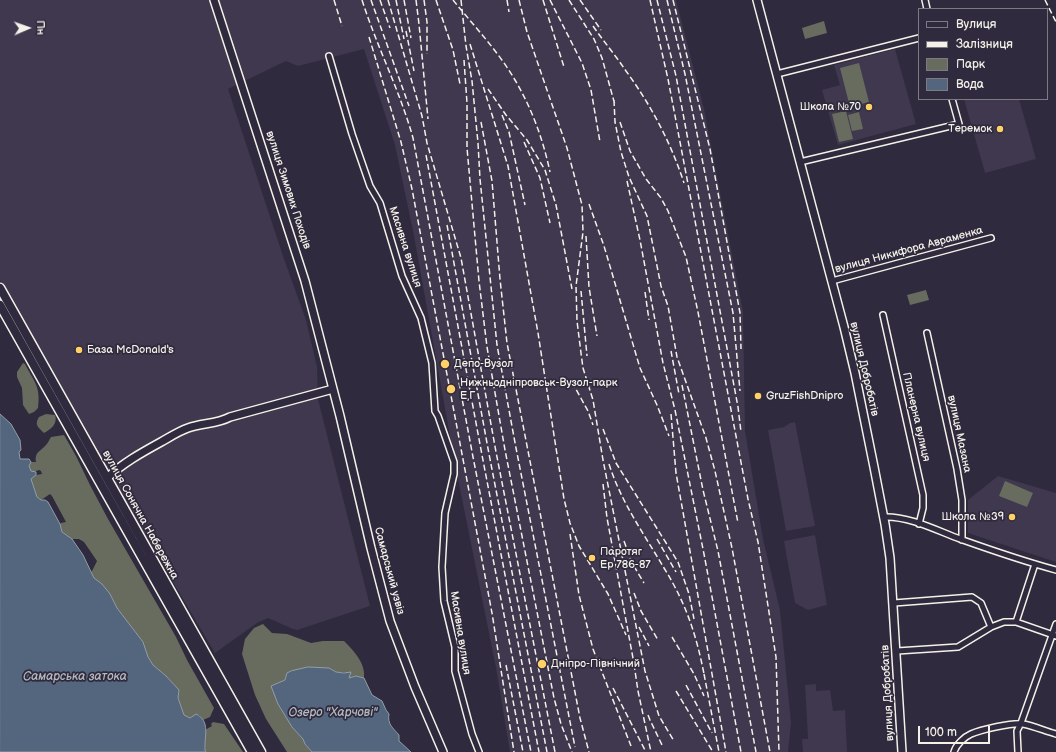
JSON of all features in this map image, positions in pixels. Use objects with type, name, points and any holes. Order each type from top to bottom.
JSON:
[{"type":"main road","name":"вулиця Сонячна Набережна","points":[[0,288],[261,752]]},
{"type":"main road","name":"вулиця Сонячна Набережна","points":[[0,305],[252,752]]},
{"type":"street","name":"вулиця Зимових Походів","points":[[214,0],[305,281],[333,389]]},
{"type":"street","name":"вулиця Добробатів","points":[[757,0],[855,373],[884,517],[890,558],[894,603],[902,752]]},
{"type":"street","points":[[777,74],[918,38]]},
{"type":"street","name":"Масивна вулиця","points":[[329,56],[354,142],[370,186],[380,203],[402,276],[421,318],[432,363],[435,411],[438,416],[448,449],[453,458],[454,474],[445,513],[442,567],[444,601],[455,646],[455,671],[472,734],[479,752]]},
{"type":"street","points":[[800,162],[959,124],[952,100]]},
{"type":"street","name":"вулиця Никифора Авраменка","points":[[832,281],[991,238]]},
{"type":"street","name":"Планерна вулиця","points":[[883,315],[923,495],[924,502],[919,524]]},
{"type":"street","name":"вулиця Мазана","points":[[927,333],[959,476],[962,500],[962,540]]},
{"type":"street","points":[[107,478],[119,467],[137,455],[182,430],[194,426],[219,422],[230,417],[333,389]]},
{"type":"street","name":"Самарський узвіз","points":[[333,389],[387,608],[409,672],[443,752]]},
{"type":"street","points":[[884,517],[901,517],[962,540],[1056,570]]},
{"type":"street","points":[[1016,622],[1035,564]]},
{"type":"street","points":[[894,603],[972,597],[981,603],[991,627]]},
{"type":"street","points":[[897,651],[958,647],[991,627],[1004,622],[1016,622],[1054,636]]},
{"type":"street","points":[[1018,752],[1017,731],[1054,636],[1056,624]]},
{"type":"street","points":[[954,752],[959,743],[970,734],[982,730],[1021,723],[1056,734]]},
{"type":"shaded area","points":[[0,0],[676,0],[704,109],[743,312],[745,431],[763,539],[780,610],[791,723],[788,752],[510,752],[496,668],[455,464],[414,236],[395,145],[364,49],[298,66],[286,61],[228,89],[283,256],[306,320],[317,367],[318,399],[370,606],[297,630],[268,618],[257,623],[215,653],[135,518],[0,280]]},
{"type":"shaded area","name":"Школа №70","points":[[895,49],[916,124],[838,145],[822,90],[840,85],[834,65]]},
{"type":"shaded area","name":"Теремок","points":[[964,100],[1019,100],[1036,159],[985,173]]},
{"type":"shaded area","points":[[795,422],[815,526],[786,531],[768,430],[784,427]]},
{"type":"shaded area","name":"Школа №39","points":[[998,476],[1056,493],[1056,562],[968,533],[968,500]]},
{"type":"shaded area","points":[[815,535],[827,605],[808,610],[795,603],[784,541]]},
{"type":"shaded area","points":[[816,684],[816,691],[830,690],[833,711],[845,710],[847,752],[803,752],[802,739],[808,739],[805,685]]},
{"type":"green space","points":[[824,21],[827,33],[805,39],[802,28]]},
{"type":"green space","points":[[859,63],[869,102],[850,107],[840,68]]},
{"type":"green space","points":[[846,111],[853,139],[839,142],[832,114]]},
{"type":"green space","points":[[859,112],[863,129],[852,131],[848,115]]},
{"type":"green space","points":[[926,290],[929,300],[910,305],[907,295]]},
{"type":"green space","points":[[23,363],[25,364],[38,389],[38,408],[29,414],[23,405],[22,388],[17,377],[17,372]]},
{"type":"green space","points":[[46,414],[55,415],[56,421],[51,428],[44,433],[37,426],[37,422],[39,417]]},
{"type":"green space","points":[[64,435],[108,519],[176,637],[214,708],[210,717],[203,720],[199,715],[190,718],[184,715],[178,698],[179,690],[153,665],[148,657],[143,642],[117,608],[110,594],[91,573],[97,561],[84,542],[79,539],[72,539],[62,532],[60,524],[66,522],[52,496],[50,494],[41,500],[37,497],[31,479],[36,475],[42,474],[39,470],[31,472],[29,466],[31,462],[36,462],[37,454],[47,444],[51,437]]},
{"type":"green space","points":[[1005,481],[1033,493],[1027,507],[999,496]]},
{"type":"green space","points":[[263,624],[272,633],[287,634],[311,643],[323,641],[344,641],[358,657],[363,667],[364,678],[356,676],[348,678],[351,673],[336,672],[329,668],[287,673],[285,680],[272,686],[278,704],[292,727],[312,752],[287,752],[266,719],[255,695],[242,654],[245,639],[254,628]]},
{"type":"green space","points":[[213,722],[224,724],[243,752],[206,752],[205,730],[212,726],[211,724]]},
{"type":"water","name":"Самарська затока","points":[[0,414],[11,424],[20,440],[20,459],[29,459],[31,462],[29,466],[31,471],[36,472],[36,475],[31,479],[37,497],[48,502],[60,524],[62,532],[72,539],[83,555],[94,578],[102,584],[110,594],[117,608],[143,642],[148,657],[153,665],[179,690],[178,698],[184,715],[190,718],[196,714],[204,721],[206,730],[206,752],[0,752]]},
{"type":"water","name":"Озеро \"Харчові\"","points":[[308,667],[329,668],[336,672],[344,673],[351,672],[349,678],[356,676],[364,678],[372,695],[382,701],[389,714],[390,723],[399,735],[399,741],[411,752],[312,752],[292,727],[278,704],[271,686],[285,680],[287,673]]},
{"type":"railway","points":[[334,0],[342,26]]},
{"type":"railway","points":[[362,0],[374,35],[402,103],[413,138],[473,457],[531,752]]},
{"type":"railway","points":[[371,0],[409,106]]},
{"type":"railway","points":[[380,0],[390,28]]},
{"type":"railway","points":[[388,0],[422,116],[427,143],[461,258],[496,452],[555,752]]},
{"type":"railway","points":[[396,0],[404,39]]},
{"type":"railway","points":[[404,0],[411,38]]},
{"type":"railway","points":[[416,0],[428,119]]},
{"type":"railway","points":[[424,0],[427,22],[427,54]]},
{"type":"railway","points":[[436,0],[453,50],[460,84]]},
{"type":"railway","points":[[453,0],[493,49],[515,80],[527,102],[536,124],[550,172]]},
{"type":"railway","points":[[461,0],[466,46],[472,81],[480,179],[497,345],[575,747]]},
{"type":"railway","points":[[507,0],[509,12]]},
{"type":"railway","points":[[519,0],[527,32],[567,148],[582,205],[583,232],[576,286],[577,321],[583,368],[593,400],[603,460],[645,671],[659,716],[674,741]]},
{"type":"railway","points":[[543,0],[564,67]]},
{"type":"railway","points":[[550,0],[582,63],[591,90],[600,142]]},
{"type":"railway","points":[[569,0],[594,39],[602,58],[615,105]]},
{"type":"railway","points":[[580,0],[601,30]]},
{"type":"railway","points":[[650,0],[668,79],[748,499],[758,542],[776,657],[779,752]]},
{"type":"railway","points":[[657,0],[676,76],[738,407],[741,432]]},
{"type":"railway","points":[[667,0],[685,74],[733,313],[740,391]]},
{"type":"railway","points":[[673,0],[710,149],[740,313],[741,349]]},
{"type":"railway","points":[[1045,0],[1056,22]]},
{"type":"railway","points":[[593,26],[644,97],[667,139],[684,183]]},
{"type":"railway","points":[[406,31],[414,71]]},
{"type":"railway","points":[[369,37],[401,142],[412,189],[492,613],[514,752]]},
{"type":"railway","points":[[470,44],[508,166],[538,333],[564,499],[570,523],[579,546],[608,594],[626,635]]},
{"type":"railway","points":[[464,60],[467,103],[467,148],[479,281],[487,347],[505,450],[554,698],[561,724],[572,752]]},
{"type":"railway","points":[[488,89],[506,115],[527,140],[545,170],[556,205],[572,289]]},
{"type":"railway","points":[[614,100],[615,122],[621,152],[629,177],[647,216],[661,286],[668,306],[677,357],[706,438],[715,471],[732,548],[770,752]]},
{"type":"railway","points":[[502,115],[509,132],[525,205]]},
{"type":"railway","points":[[481,122],[492,181],[507,343],[580,718],[589,752]]},
{"type":"railway","points":[[620,122],[630,151],[646,179],[661,198],[668,211],[686,257],[698,312],[738,523]]},
{"type":"railway","points":[[524,142],[540,178],[550,223]]},
{"type":"railway","points":[[426,155],[539,752]]},
{"type":"railway","points":[[627,181],[640,240],[663,363],[675,410],[704,554],[741,752]]},
{"type":"railway","points":[[589,204],[604,246],[640,368],[669,436]]},
{"type":"railway","points":[[447,225],[489,454],[547,752]]},
{"type":"railway","points":[[586,236],[589,287],[597,336]]},
{"type":"railway","points":[[581,291],[587,356]]},
{"type":"railway","points":[[645,292],[649,320]]},
{"type":"railway","points":[[671,351],[679,394]]},
{"type":"railway","points":[[572,382],[588,411],[593,425]]},
{"type":"railway","points":[[682,385],[703,490],[718,551],[756,752]]},
{"type":"railway","points":[[671,414],[676,473],[726,752]]},
{"type":"railway","points":[[603,429],[616,463],[678,562],[689,594],[694,619]]},
{"type":"railway","points":[[609,464],[626,505],[672,582],[685,608],[695,635],[705,679]]},
{"type":"railway","points":[[603,484],[607,518],[635,669]]},
{"type":"railway","points":[[570,534],[579,595],[593,649],[631,746]]},
{"type":"railway","points":[[657,539],[676,572]]},
{"type":"railway","points":[[624,541],[632,563],[644,583]]},
{"type":"railway","points":[[634,593],[641,611],[658,640]]},
{"type":"railway","points":[[639,627],[649,646]]},
{"type":"railway","points":[[672,637],[694,674],[704,696]]},
{"type":"railway","points":[[634,664],[651,752]]},
{"type":"railway","points":[[506,665],[523,752]]},
{"type":"railway","points":[[704,674],[719,752]]},
{"type":"railway","points":[[686,685],[712,733]]},
{"type":"railway","points":[[613,688],[646,752]]},
{"type":"railway","points":[[676,691],[713,752]]},
{"type":"railway","points":[[648,715],[663,747]]},
{"type":"place","name":"Школа №70","points":[[869,107]]},
{"type":"place","name":"Теремок","points":[[1000,129]]},
{"type":"place","name":"База McDonald's","points":[[79,350]]},
{"type":"place","name":"Депо-Вузол","points":[[445,364]]},
{"type":"place","name":"Нижньодніпровськ-Вузол-парк Е,Г","points":[[451,389]]},
{"type":"place","name":"GruzFishDnipro","points":[[758,396]]},
{"type":"place","name":"Школа №39","points":[[1012,517]]},
{"type":"place","name":"Паротяг Ер 786-87","points":[[592,558]]},
{"type":"place","name":"Дніпро-Північний","points":[[542,664]]}]
